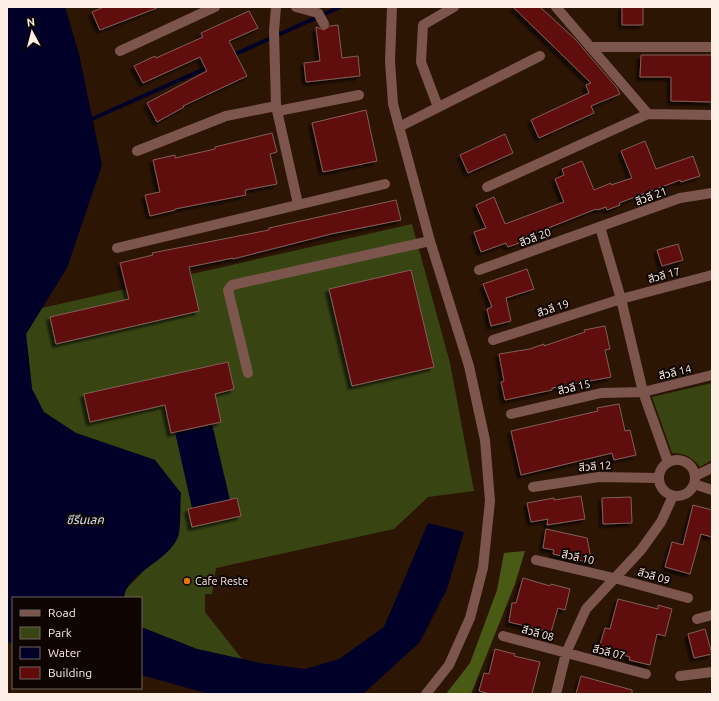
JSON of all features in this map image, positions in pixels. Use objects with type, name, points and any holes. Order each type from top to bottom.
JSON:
[{"type":"street","points":[[120,51],[214,7]]},
{"type":"street","points":[[276,7],[274,31],[277,108],[298,204]]},
{"type":"street","points":[[296,7],[322,19]]},
{"type":"street","points":[[392,7],[390,61],[393,104],[430,241],[469,366],[485,440],[490,511],[483,568],[470,618],[449,665],[426,694]]},
{"type":"street","points":[[438,107],[420,62],[423,25],[454,7]]},
{"type":"street","points":[[556,7],[648,114]]},
{"type":"street","points":[[590,46],[712,47]]},
{"type":"street","points":[[399,127],[540,56]]},
{"type":"street","points":[[137,151],[226,116],[359,95]]},
{"type":"street","points":[[487,187],[648,114],[712,115]]},
{"type":"street","points":[[117,248],[385,184]]},
{"type":"street","name":"สีวลี 21","points":[[600,227],[680,198],[712,194]]},
{"type":"street","points":[[600,227],[621,299],[643,392],[668,462]]},
{"type":"street","name":"สีวลี 20","points":[[479,270],[600,227]]},
{"type":"street","points":[[248,373],[228,290],[232,285],[430,241]]},
{"type":"street","name":"สีวลี 17","points":[[621,299],[712,274]]},
{"type":"street","name":"สีวลี 19","points":[[493,340],[621,299]]},
{"type":"street","name":"สีวลี 14","points":[[643,392],[712,376]]},
{"type":"street","name":"สีวลี 15","points":[[511,414],[601,393],[643,392]]},
{"type":"street","points":[[694,480],[693,470],[684,461],[674,460],[668,462],[660,471],[659,478],[663,490],[673,496],[680,497],[686,493],[694,480],[712,468]]},
{"type":"street","name":"สีวลี 12","points":[[533,487],[598,477],[659,478]]},
{"type":"street","points":[[694,480],[712,490]]},
{"type":"street","points":[[556,694],[566,653],[586,609],[641,550],[661,522],[673,496]]},
{"type":"street","name":"สีวลี 10","points":[[536,560],[614,578]]},
{"type":"street","name":"สีวลี 09","points":[[614,578],[688,598]]},
{"type":"street","points":[[697,619],[712,615]]},
{"type":"street","name":"สีวลี 08","points":[[503,636],[566,653]]},
{"type":"street","name":"สีวลี 07","points":[[566,653],[646,674]]},
{"type":"street","points":[[680,676],[712,672]]},
{"type":"green space","points":[[412,224],[450,363],[474,491],[428,497],[394,529],[216,568],[212,594],[205,594],[205,612],[242,659],[197,649],[142,627],[142,597],[124,597],[125,590],[141,574],[155,460],[76,433],[43,412],[32,389],[26,334],[42,308]]},
{"type":"green space","points":[[712,383],[712,460],[700,467],[688,456],[672,453],[652,397]]},
{"type":"green space","points":[[525,551],[515,584],[471,694],[446,694],[470,663],[497,590],[504,553]]},
{"type":"water","name":"ซีรีนเลค","points":[[7,7],[65,7],[79,54],[102,165],[67,268],[26,334],[32,389],[44,412],[76,433],[155,460],[181,493],[179,533],[173,546],[166,554],[132,581],[126,589],[124,597],[12,597],[12,643],[7,642]]},
{"type":"water","points":[[212,424],[230,500],[192,508],[175,432]]},
{"type":"water","points":[[428,523],[464,532],[447,589],[420,642],[363,694],[209,694],[142,675],[142,627],[197,649],[260,663],[305,669],[339,659],[384,627]]},
{"type":"building","points":[[104,7],[157,8],[100,30],[92,12]]},
{"type":"building","points":[[513,7],[540,7],[575,39],[617,88],[620,94],[591,106],[594,113],[539,138],[531,120],[589,93],[586,85],[591,83]]},
{"type":"building","points":[[622,7],[643,7],[643,25],[622,25]]},
{"type":"building","points":[[249,11],[258,28],[229,41],[247,76],[183,106],[184,107],[157,122],[147,103],[207,71],[200,57],[143,83],[134,66],[203,37],[201,33]]},
{"type":"building","points":[[338,25],[342,58],[358,56],[360,76],[306,82],[304,63],[320,61],[316,27],[324,30],[330,26]]},
{"type":"building","points":[[641,55],[712,55],[712,102],[671,101],[671,77],[640,77]]},
{"type":"building","points":[[366,110],[377,161],[323,172],[312,123]]},
{"type":"building","points":[[272,133],[277,152],[270,154],[277,184],[245,190],[246,195],[175,209],[150,216],[145,195],[160,192],[153,160],[175,155],[175,158],[215,149],[215,147]]},
{"type":"building","points":[[505,134],[513,153],[468,173],[460,155]]},
{"type":"building","points":[[645,141],[656,169],[693,156],[700,176],[681,182],[680,180],[619,203],[620,205],[607,210],[606,207],[596,209],[518,240],[519,243],[508,247],[506,243],[481,252],[474,232],[486,228],[476,205],[494,197],[505,224],[564,202],[555,179],[564,175],[562,169],[582,161],[594,190],[611,183],[611,185],[632,178],[621,151]]},
{"type":"building","points":[[396,200],[401,220],[331,234],[233,259],[189,267],[199,311],[56,344],[50,317],[129,299],[120,263],[153,255],[152,253],[269,230],[269,228]]},
{"type":"building","points":[[678,244],[683,260],[662,266],[657,250]]},
{"type":"building","points":[[527,269],[534,289],[506,298],[511,321],[491,326],[487,309],[492,307],[483,284]]},
{"type":"building","points":[[411,270],[434,367],[352,386],[329,289]]},
{"type":"building","points":[[605,326],[610,349],[605,350],[611,377],[552,388],[552,390],[505,400],[501,382],[504,381],[499,354],[530,349],[544,344],[544,346],[585,332],[584,330]]},
{"type":"building","points":[[228,362],[234,389],[215,394],[221,422],[171,433],[165,405],[90,422],[84,394]]},
{"type":"building","points":[[619,404],[625,431],[630,430],[636,455],[614,460],[612,453],[521,475],[511,431],[598,411],[597,408]]},
{"type":"building","points":[[581,496],[585,519],[547,525],[548,519],[531,522],[527,503],[554,498],[554,500]]},
{"type":"building","points":[[631,497],[632,523],[603,524],[602,498]]},
{"type":"building","points":[[237,498],[241,516],[192,527],[188,509]]},
{"type":"building","points":[[693,505],[712,510],[712,537],[701,534],[690,574],[665,567],[672,542],[683,545]]},
{"type":"building","points":[[546,529],[587,538],[592,563],[553,554],[554,550],[543,548]]},
{"type":"building","points":[[523,578],[550,586],[551,584],[570,589],[565,610],[558,608],[551,632],[509,622],[512,603],[516,603]]},
{"type":"building","points":[[618,599],[658,609],[658,605],[672,609],[665,636],[657,634],[650,665],[629,660],[630,657],[599,648],[605,628],[610,629]]},
{"type":"building","points":[[705,629],[712,654],[694,658],[688,634]]},
{"type":"building","points":[[495,649],[515,654],[514,656],[540,662],[532,694],[490,694],[479,691],[484,673],[489,674]]},
{"type":"building","points":[[581,676],[632,690],[632,694],[576,694]]},
{"type":"waterway","points":[[231,56],[340,7]]},
{"type":"waterway","points":[[92,119],[211,66]]},
{"type":"place","name":"Cafe Reste","points":[[187,581]]}]
